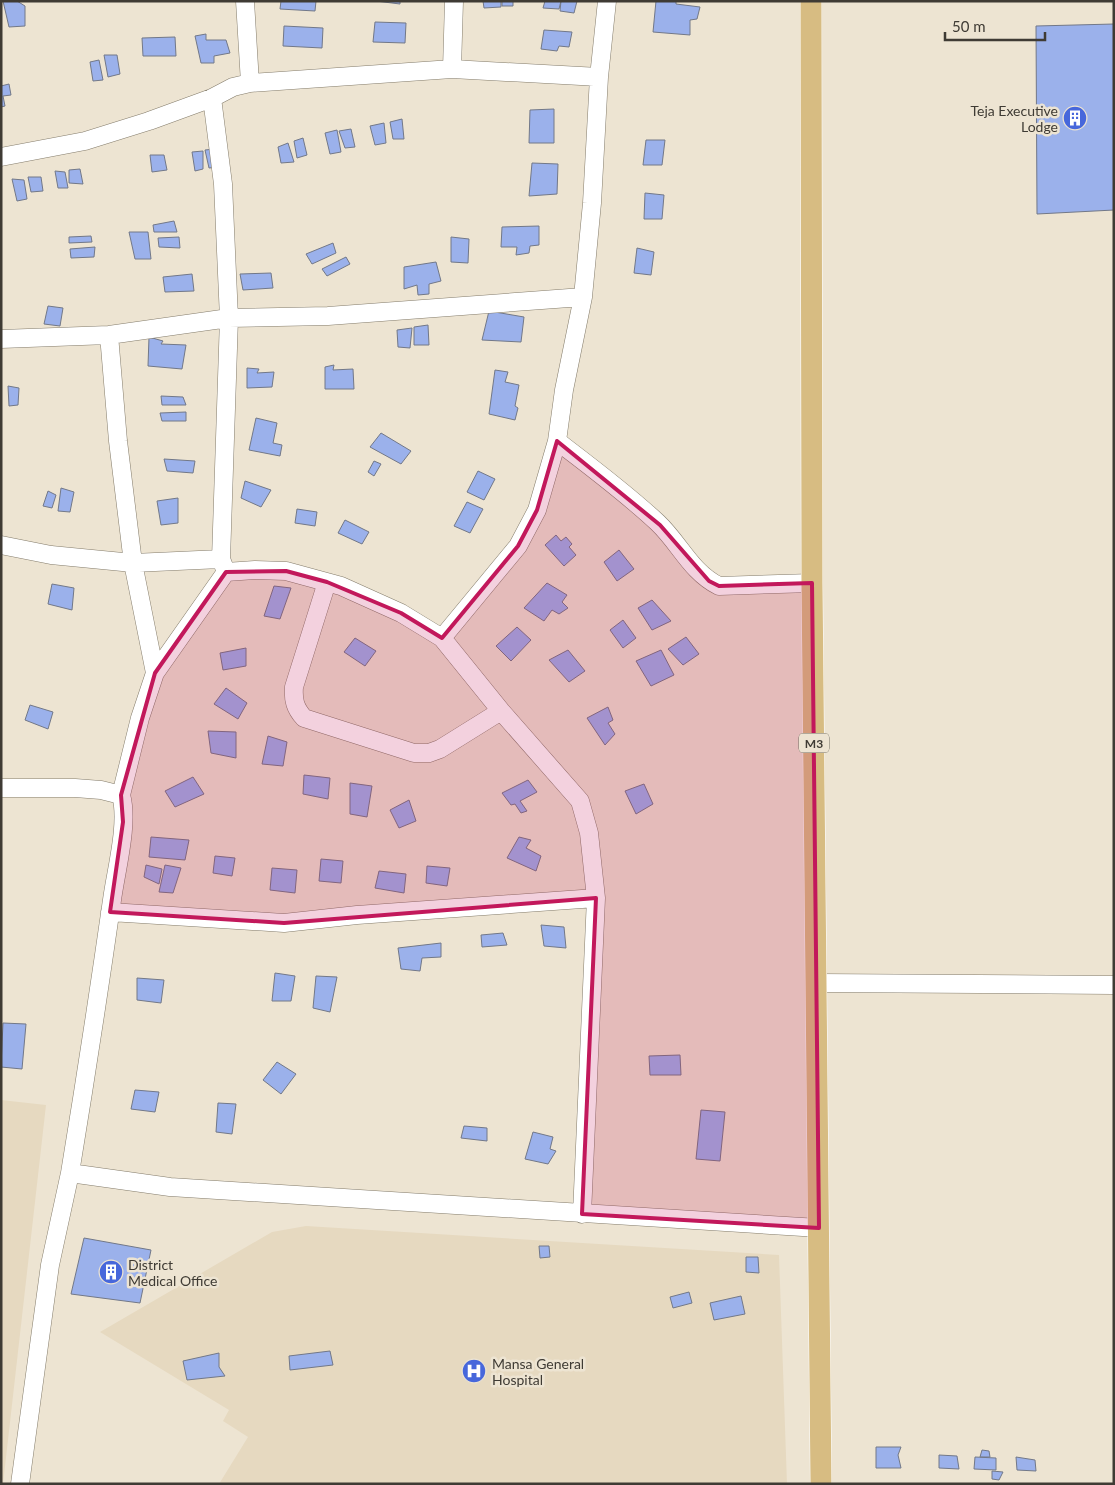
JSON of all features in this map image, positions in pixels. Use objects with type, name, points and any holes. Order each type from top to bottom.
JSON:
[{"type":"main road","name":"M3","points":[[811,1],[812,583],[821,1484]]},
{"type":"street","points":[[245,1],[250,83]]},
{"type":"street","points":[[452,69],[454,1]]},
{"type":"street","points":[[442,638],[518,546],[537,510],[557,441],[564,390],[583,297],[592,203],[599,77],[607,1]]},
{"type":"street","points":[[1,157],[85,141],[148,121],[212,98],[233,87],[250,83],[452,69],[599,77]]},
{"type":"street","points":[[20,1484],[50,1265],[70,1173],[110,912],[123,822],[124,804],[121,795],[140,718],[155,673],[223,566],[229,318],[223,184],[212,98]]},
{"type":"street","points":[[1,339],[109,335],[229,318],[328,316],[583,297]]},
{"type":"street","points":[[109,335],[118,441],[133,563],[155,673]]},
{"type":"street","points":[[557,441],[647,513],[660,525],[695,569],[709,581],[719,586],[812,583]]},
{"type":"street","points":[[1,545],[51,555],[133,563],[223,566],[286,571],[340,586],[401,613],[442,638],[501,711],[580,802],[589,833],[596,898],[582,1214]]},
{"type":"street","points":[[327,582],[294,686],[293,698],[296,710],[304,718],[414,753],[429,753],[440,749],[501,711]]},
{"type":"street","points":[[1,788],[74,788],[101,790],[121,795]]},
{"type":"street","points":[[110,912],[284,923],[356,915],[596,898]]},
{"type":"street","points":[[817,983],[1114,985]]},
{"type":"street","points":[[70,1173],[170,1188],[819,1228]]},
{"type":"highlighted area","points":[[557,441],[660,525],[709,581],[719,586],[812,583],[819,1228],[582,1214],[596,898],[284,923],[110,912],[123,822],[121,795],[155,673],[226,572],[286,571],[327,582],[401,613],[442,638],[518,546],[537,510]]},
{"type":"shaded area","points":[[1,1100],[46,1105],[3,1484],[1,1484]]},
{"type":"shaded area","name":"Mansa General Hospital","points":[[306,1226],[779,1255],[787,1484],[219,1484],[248,1437],[223,1421],[229,1410],[100,1332],[272,1232]]},
{"type":"building","points":[[3,1],[17,1],[25,6],[25,26],[9,27]]},
{"type":"building","points":[[281,1],[316,1],[315,11],[280,9]]},
{"type":"building","points":[[376,1],[400,1],[400,4]]},
{"type":"building","points":[[483,1],[501,1],[501,7],[484,8]]},
{"type":"building","points":[[502,1],[513,1],[513,6],[502,6]]},
{"type":"building","points":[[545,1],[561,1],[559,9],[543,8]]},
{"type":"building","points":[[561,1],[577,1],[574,13],[560,11]]},
{"type":"building","points":[[656,1],[676,1],[676,4],[700,7],[697,19],[690,20],[690,35],[653,32]]},
{"type":"building","points":[[375,22],[406,23],[405,43],[373,42]]},
{"type":"building","name":"Teja Executive Lodge","points":[[1114,24],[1114,210],[1037,214],[1036,26]]},
{"type":"building","points":[[284,26],[323,28],[322,48],[283,46]]},
{"type":"building","points":[[544,30],[572,32],[569,47],[559,46],[557,51],[541,49]]},
{"type":"building","points":[[206,34],[206,40],[226,40],[230,53],[214,56],[214,63],[201,63],[195,36]]},
{"type":"building","points":[[175,37],[176,56],[143,56],[142,38]]},
{"type":"building","points":[[104,55],[117,55],[120,74],[108,77]]},
{"type":"building","points":[[99,60],[103,80],[93,81],[90,62]]},
{"type":"building","points":[[9,84],[11,95],[3,96],[5,106],[1,107],[1,86]]},
{"type":"building","points":[[554,109],[554,143],[529,143],[530,110]]},
{"type":"building","points":[[402,119],[404,139],[393,139],[390,122]]},
{"type":"building","points":[[384,123],[386,143],[375,145],[370,126]]},
{"type":"building","points":[[351,129],[355,147],[345,148],[339,131]]},
{"type":"building","points":[[337,130],[341,152],[330,154],[325,133]]},
{"type":"building","points":[[303,138],[307,155],[297,158],[294,141]]},
{"type":"building","points":[[646,140],[665,140],[662,165],[643,165]]},
{"type":"building","points":[[288,143],[294,162],[281,163],[278,147]]},
{"type":"building","points":[[215,149],[218,167],[209,168],[205,150]]},
{"type":"building","points":[[203,151],[203,169],[195,171],[192,152]]},
{"type":"building","points":[[150,155],[164,155],[167,170],[152,172]]},
{"type":"building","points":[[532,163],[558,164],[557,194],[529,196]]},
{"type":"building","points":[[80,169],[83,184],[69,183],[69,170]]},
{"type":"building","points":[[55,171],[65,172],[68,188],[58,188]]},
{"type":"building","points":[[28,177],[41,177],[43,191],[31,192]]},
{"type":"building","points":[[12,179],[24,180],[27,199],[17,201]]},
{"type":"building","points":[[645,193],[664,195],[662,219],[644,219]]},
{"type":"building","points":[[174,221],[177,232],[154,232],[153,225]]},
{"type":"building","points":[[539,226],[539,245],[530,246],[529,253],[516,255],[517,247],[501,247],[502,227]]},
{"type":"building","points":[[129,232],[148,232],[151,259],[135,259]]},
{"type":"building","points":[[91,236],[92,242],[69,243],[69,237]]},
{"type":"building","points":[[179,237],[180,248],[159,247],[158,238]]},
{"type":"building","points":[[451,237],[469,239],[468,263],[451,262]]},
{"type":"building","points":[[333,243],[336,253],[312,264],[306,254]]},
{"type":"building","points":[[95,247],[94,257],[71,258],[70,249]]},
{"type":"building","points":[[637,248],[654,252],[651,275],[634,273]]},
{"type":"building","points":[[346,257],[350,264],[327,276],[322,269]]},
{"type":"building","points":[[436,262],[441,281],[429,284],[429,294],[418,295],[417,285],[404,289],[404,267]]},
{"type":"building","points":[[271,273],[273,288],[243,290],[240,274]]},
{"type":"building","points":[[192,274],[194,291],[165,292],[163,277]]},
{"type":"building","points":[[48,306],[63,308],[60,326],[44,324]]},
{"type":"building","points":[[489,311],[524,317],[521,342],[482,340]]},
{"type":"building","points":[[428,325],[429,345],[414,345],[414,327]]},
{"type":"building","points":[[412,328],[410,348],[398,347],[397,330]]},
{"type":"building","points":[[149,337],[163,341],[161,344],[186,345],[182,369],[148,366]]},
{"type":"building","points":[[334,365],[333,370],[353,369],[354,389],[325,389],[325,367]]},
{"type":"building","points":[[247,368],[259,369],[257,373],[274,372],[272,387],[247,388]]},
{"type":"building","points":[[495,370],[508,372],[505,382],[519,385],[515,406],[518,408],[515,420],[489,414]]},
{"type":"building","points":[[8,386],[19,388],[18,405],[9,406]]},
{"type":"building","points":[[161,396],[183,397],[186,405],[162,405]]},
{"type":"building","points":[[186,412],[186,421],[162,421],[160,413]]},
{"type":"building","points":[[256,418],[277,423],[273,443],[282,445],[280,456],[249,450]]},
{"type":"building","points":[[381,433],[411,451],[401,464],[370,447]]},
{"type":"building","points":[[164,459],[195,461],[193,473],[167,471]]},
{"type":"building","points":[[374,461],[381,464],[374,476],[368,472]]},
{"type":"building","points":[[478,471],[495,479],[484,500],[467,492]]},
{"type":"building","points":[[245,481],[271,490],[261,507],[241,498]]},
{"type":"building","points":[[61,488],[74,492],[70,512],[58,511]]},
{"type":"building","points":[[48,491],[56,495],[52,508],[43,506]]},
{"type":"building","points":[[178,498],[178,523],[161,525],[157,501]]},
{"type":"building","points":[[467,502],[483,509],[470,533],[454,526]]},
{"type":"building","points":[[297,509],[317,512],[315,526],[295,523]]},
{"type":"building","points":[[345,520],[369,532],[362,544],[338,533]]},
{"type":"building","points":[[556,535],[561,541],[566,537],[572,544],[569,547],[576,555],[564,566],[545,545]]},
{"type":"building","points":[[619,550],[634,569],[617,581],[604,562]]},
{"type":"building","points":[[547,583],[567,595],[562,602],[568,608],[559,614],[552,610],[544,621],[524,608]]},
{"type":"building","points":[[52,584],[74,588],[72,610],[48,604]]},
{"type":"building","points":[[274,586],[291,588],[280,619],[264,616]]},
{"type":"building","points":[[652,600],[671,621],[652,630],[638,608]]},
{"type":"building","points":[[623,620],[636,638],[623,648],[610,630]]},
{"type":"building","points":[[517,627],[531,640],[511,661],[496,646]]},
{"type":"building","points":[[686,637],[699,654],[683,665],[668,649]]},
{"type":"building","points":[[355,638],[376,651],[365,666],[344,652]]},
{"type":"building","points":[[246,648],[246,666],[223,670],[220,653]]},
{"type":"building","points":[[568,650],[585,671],[569,682],[549,660]]},
{"type":"building","points":[[661,650],[674,675],[651,686],[636,661]]},
{"type":"building","points":[[226,688],[247,703],[238,719],[214,704]]},
{"type":"building","points":[[30,705],[53,712],[48,729],[25,720]]},
{"type":"building","points":[[608,707],[613,720],[608,723],[615,734],[605,745],[587,718]]},
{"type":"building","points":[[208,731],[236,732],[236,758],[211,753]]},
{"type":"building","points":[[268,736],[287,742],[283,766],[262,764]]},
{"type":"building","points":[[304,775],[330,778],[328,799],[303,794]]},
{"type":"building","points":[[193,777],[204,794],[175,807],[165,791]]},
{"type":"building","points":[[528,780],[537,792],[520,801],[527,811],[521,813],[515,804],[511,805],[502,793]]},
{"type":"building","points":[[350,783],[372,786],[367,817],[350,814]]},
{"type":"building","points":[[644,784],[653,804],[636,814],[625,791]]},
{"type":"building","points":[[409,800],[416,821],[399,828],[390,810]]},
{"type":"building","points":[[151,837],[189,840],[185,860],[149,857]]},
{"type":"building","points":[[519,837],[531,840],[526,848],[541,856],[536,871],[507,858]]},
{"type":"building","points":[[215,856],[235,858],[232,876],[213,873]]},
{"type":"building","points":[[321,859],[343,861],[341,883],[319,881]]},
{"type":"building","points":[[146,865],[162,869],[159,884],[144,877]]},
{"type":"building","points":[[165,865],[181,868],[173,893],[159,892]]},
{"type":"building","points":[[427,866],[450,868],[447,886],[426,883]]},
{"type":"building","points":[[272,868],[297,870],[295,893],[270,890]]},
{"type":"building","points":[[379,871],[406,874],[404,893],[375,888]]},
{"type":"building","points":[[541,925],[564,927],[566,948],[544,946]]},
{"type":"building","points":[[503,933],[507,945],[482,947],[481,935]]},
{"type":"building","points":[[441,943],[441,957],[422,958],[420,971],[401,969],[398,948]]},
{"type":"building","points":[[275,973],[295,976],[291,1001],[272,1001]]},
{"type":"building","points":[[316,976],[337,977],[330,1012],[313,1008]]},
{"type":"building","points":[[137,978],[164,980],[161,1003],[137,1000]]},
{"type":"building","points":[[3,1023],[26,1024],[22,1069],[1,1067]]},
{"type":"building","points":[[680,1055],[681,1075],[650,1075],[649,1056]]},
{"type":"building","points":[[277,1062],[296,1074],[281,1094],[263,1080]]},
{"type":"building","points":[[135,1090],[159,1092],[155,1112],[131,1109]]},
{"type":"building","points":[[218,1103],[236,1104],[232,1134],[216,1132]]},
{"type":"building","points":[[701,1110],[725,1112],[720,1161],[696,1159]]},
{"type":"building","points":[[464,1126],[487,1128],[487,1141],[461,1138]]},
{"type":"building","points":[[533,1132],[553,1137],[550,1149],[556,1151],[548,1164],[525,1159]]},
{"type":"building","name":"District Medical Office","points":[[84,1238],[151,1250],[140,1303],[71,1294]]},
{"type":"building","points":[[539,1246],[549,1246],[550,1257],[540,1258]]},
{"type":"building","points":[[746,1257],[758,1257],[759,1273],[746,1272]]},
{"type":"building","points":[[689,1292],[692,1303],[673,1308],[670,1297]]},
{"type":"building","points":[[741,1296],[745,1314],[714,1320],[710,1303]]},
{"type":"building","points":[[330,1351],[333,1365],[290,1370],[289,1356]]},
{"type":"building","points":[[219,1353],[219,1367],[225,1376],[187,1380],[183,1361]]},
{"type":"building","points":[[876,1447],[901,1447],[898,1455],[901,1468],[876,1468]]},
{"type":"building","points":[[982,1450],[989,1451],[990,1457],[980,1457]]},
{"type":"building","points":[[939,1455],[957,1456],[959,1469],[939,1468]]},
{"type":"building","points":[[975,1457],[996,1458],[996,1470],[974,1469]]},
{"type":"building","points":[[1016,1457],[1035,1460],[1036,1471],[1017,1470]]},
{"type":"building","points":[[992,1471],[1003,1472],[999,1480],[992,1479]]},
{"type":"place","name":"Teja Executive Lodge","points":[[1075,118]]},
{"type":"place","name":"District Medical Office","points":[[111,1272]]},
{"type":"place","name":"Mansa General Hospital","points":[[474,1371]]}]
